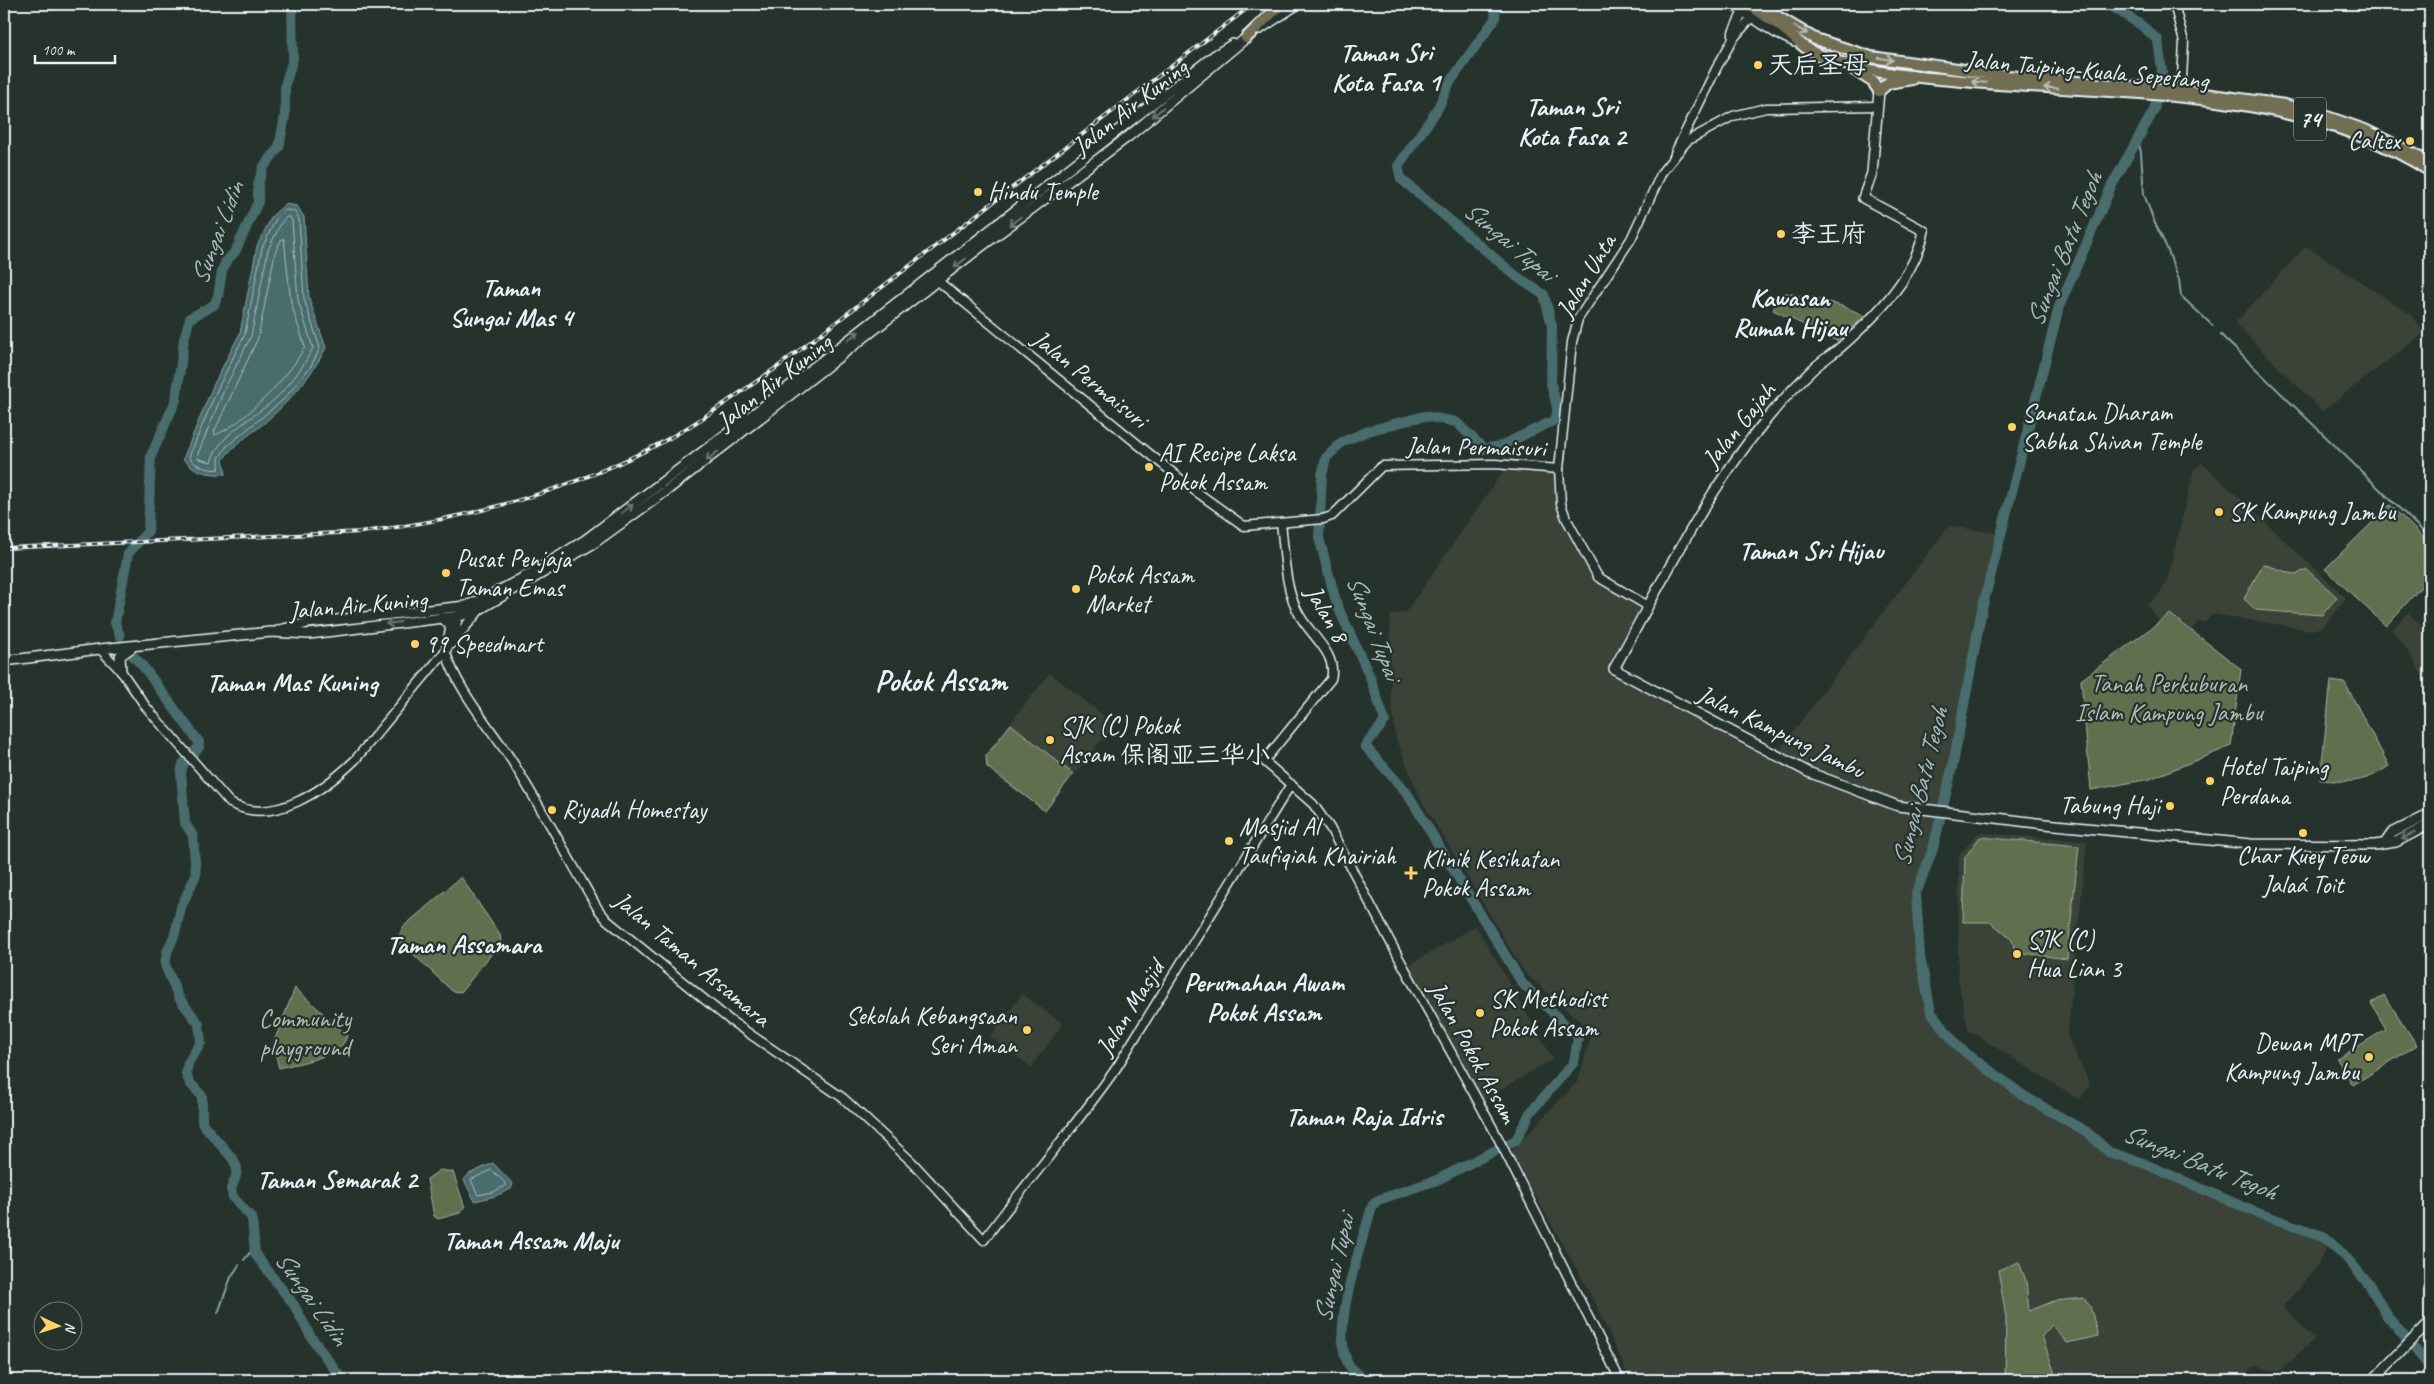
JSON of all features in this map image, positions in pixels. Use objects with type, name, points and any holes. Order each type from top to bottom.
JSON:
[{"type":"main road","points":[[1246,38],[1281,4]]},
{"type":"main road","name":"Jalan Air Kuning","points":[[4,661],[100,649],[271,632],[309,634],[441,617],[463,610],[585,540],[934,278],[1133,132],[1246,38],[1298,4]]},
{"type":"main road","points":[[1732,4],[1745,8],[1752,17],[1798,43]]},
{"type":"main road","name":"Jalan Taiping-Kuala Sepetang","points":[[1761,4],[1778,17],[1815,38],[1856,53],[1906,63],[2153,92]]},
{"type":"main road","points":[[1768,4],[1778,17]]},
{"type":"main road","name":"Jalan Taiping-Kuala Sepetang","points":[[1745,8],[1780,26],[1798,43],[1819,55],[1846,65],[1926,78],[2153,92],[2260,101],[2313,112],[2365,130],[2430,162]]},
{"type":"main road","points":[[1856,53],[1863,63],[1858,67]]},
{"type":"main road","points":[[1846,65],[1872,82],[1879,91]]},
{"type":"main road","points":[[1877,106],[1879,91],[1888,82],[1926,78]]},
{"type":"main road","name":"Jalan Taiping-Kuala Sepetang","points":[[2177,94],[2283,112],[2314,120],[2370,140],[2430,171]]},
{"type":"main road","name":"Jalan Gajah","points":[[1614,669],[1698,514],[1755,432],[1776,404],[1813,369],[1841,347],[1885,304],[1900,283],[1922,244],[1924,231],[1863,198],[1872,173],[1877,106]]},
{"type":"main road","name":"Jalan Air Kuning","points":[[271,632],[308,622],[480,609],[594,543],[776,407],[934,278]]},
{"type":"main road","points":[[448,647],[480,609]]},
{"type":"main road","points":[[441,617],[451,626],[448,647]]},
{"type":"main road","points":[[121,671],[120,656],[134,646]]},
{"type":"main road","name":"Jalan Kampung Jambu","points":[[1614,669],[1808,772],[1898,806],[2251,844],[2358,846],[2396,842],[2429,818]]},
{"type":"main road","points":[[2374,1380],[2430,1322]]},
{"type":"street","points":[[2174,4],[2184,42],[2177,94]]},
{"type":"street","points":[[1733,39],[1733,32],[1745,8]]},
{"type":"street","points":[[1675,155],[1678,144],[1689,122],[1733,39],[1752,17]]},
{"type":"street","name":"Jalan Unta","points":[[1648,606],[1598,578],[1566,518],[1561,504],[1559,469],[1572,342],[1578,319],[1631,239],[1653,188],[1687,140],[1733,116],[1766,108],[1877,106]]},
{"type":"street","points":[[1687,140],[1689,122]]},
{"type":"street","name":"Jalan Permaisuri","points":[[934,278],[1231,519],[1244,526],[1322,519],[1337,512],[1382,466],[1495,464],[1559,469]]},
{"type":"street","name":"Jalan 8","points":[[1264,762],[1330,679],[1333,670],[1328,655],[1300,618],[1290,598],[1281,523]]},
{"type":"street","points":[[100,649],[121,671],[137,695],[230,803],[239,808],[262,811],[290,805],[328,783],[355,760],[448,647],[463,610]]},
{"type":"street","name":"Jalan Taman Assamara","points":[[448,647],[456,678],[513,763],[598,909],[608,920],[732,1020],[843,1098],[912,1162],[984,1240]]},
{"type":"street","name":"Jalan Pokok Assam","points":[[1264,762],[1304,795],[1330,828],[1502,1147],[1620,1380]]},
{"type":"street","name":"Jalan Masjid","points":[[984,1240],[1042,1163],[1093,1100],[1117,1066],[1291,784]]},
{"type":"street","points":[[1284,796],[1304,795]]},
{"type":"shaded area","points":[[2306,246],[2411,315],[2424,333],[2322,411],[2235,323]]},
{"type":"shaded area","name":"SK Kampung Jambu","points":[[2202,463],[2346,598],[2323,627],[2312,630],[2212,614],[2205,622],[2197,622],[2192,630],[2170,614],[2160,622],[2147,605],[2158,596],[2167,581],[2194,469]]},
{"type":"shaded area","points":[[1504,470],[1555,472],[1556,500],[1592,574],[1641,604],[1615,668],[1776,754],[1949,526],[2002,534],[1919,891],[1930,1014],[1955,1047],[2024,1096],[2093,1138],[2109,1152],[2330,1242],[2315,1269],[2283,1306],[2314,1339],[2279,1372],[2255,1366],[2236,1380],[1630,1380],[1593,1298],[1511,1152],[1578,1081],[1592,1032],[1525,973],[1420,798],[1396,738],[1391,697],[1390,615],[1406,612]]},
{"type":"shaded area","points":[[2409,613],[2430,634],[2430,690],[2407,649],[2393,632],[2393,629]]},
{"type":"shaded area","name":"SJK (C) Pokok Assam 保阁亚三华小","points":[[1050,673],[1114,724],[1045,812],[986,768],[985,755]]},
{"type":"shaded area","name":"SJK (C) Hua Lian 3","points":[[1978,833],[2087,841],[2067,1037],[2090,1084],[2080,1100],[1968,1030],[1958,979],[1959,855]]},
{"type":"shaded area","name":"SK Methodist Pokok Assam","points":[[1476,926],[1553,1059],[1483,1100],[1406,967]]},
{"type":"shaded area","name":"Sekolah Kebangsaan Seri Aman","points":[[1022,994],[1063,1024],[1031,1067],[990,1037]]},
{"type":"green space","points":[[1786,293],[1836,304],[1865,316],[1837,341],[1773,310],[1781,295]]},
{"type":"green space","points":[[2390,505],[2430,544],[2430,577],[2386,626],[2325,569]]},
{"type":"green space","points":[[2263,564],[2296,575],[2306,569],[2337,597],[2322,615],[2256,610],[2244,599]]},
{"type":"green space","name":"Tanah Perkuburan Islam Kampung Jambu","points":[[2170,614],[2241,669],[2231,746],[2150,779],[2091,790],[2081,680]]},
{"type":"green space","points":[[2331,681],[2345,683],[2389,766],[2372,776],[2356,781],[2320,780]]},
{"type":"green space","points":[[1011,724],[1073,774],[1045,811],[987,767],[986,756]]},
{"type":"green space","points":[[1980,837],[2079,846],[2067,959],[2015,952],[2012,940],[1991,922],[1963,922],[1965,857]]},
{"type":"green space","name":"Community playground","points":[[461,877],[500,935],[501,942],[461,992],[452,991],[412,953],[393,948],[403,927]]},
{"type":"green space","name":"Community playground","points":[[295,988],[347,1035],[344,1043],[329,1054],[279,1068],[273,1044]]},
{"type":"green space","points":[[2384,995],[2417,1045],[2353,1085],[2337,1059],[2386,1029],[2371,1003]]},
{"type":"green space","points":[[440,1170],[453,1172],[465,1208],[460,1213],[438,1219],[434,1216],[427,1179]]},
{"type":"green space","points":[[2019,1262],[2026,1281],[2029,1311],[2054,1301],[2084,1298],[2090,1305],[2098,1336],[2067,1343],[2052,1325],[2042,1336],[2057,1380],[2005,1380],[2006,1317],[1998,1270]]},
{"type":"water","points":[[285,204],[297,206],[304,217],[309,298],[326,348],[306,379],[290,398],[273,416],[227,454],[223,460],[226,474],[202,472],[192,467],[183,459],[213,386],[240,333],[257,246],[272,216]]},
{"type":"water","points":[[493,1163],[513,1184],[511,1189],[495,1196],[475,1201],[464,1180],[469,1174]]},
{"type":"waterway","name":"Sungai Lidin","points":[[120,636],[115,623],[128,554],[148,531],[151,456],[176,400],[184,339],[190,318],[214,305],[226,261],[235,252],[258,202],[258,185],[263,168],[279,147],[285,116],[285,85],[293,59],[292,4]]},
{"type":"waterway","name":"Sungai Tupai","points":[[1368,1380],[1352,1369],[1345,1355],[1342,1336],[1349,1290],[1372,1206],[1378,1200],[1437,1180],[1516,1140],[1530,1113],[1574,1062],[1578,1037],[1522,983],[1407,793],[1365,746],[1385,721],[1370,677],[1337,605],[1319,538],[1322,475],[1326,458],[1342,442],[1368,431],[1424,416],[1456,422],[1484,449],[1500,446],[1553,421],[1557,414],[1551,384],[1552,326],[1544,295],[1516,276],[1401,179],[1398,166],[1437,110],[1450,82],[1495,19],[1496,4]]},
{"type":"waterway","name":"Sungai Batu Tegoh","points":[[2108,4],[2141,25],[2158,40],[2162,72],[2154,110],[2111,187],[2059,307],[1982,609],[1953,764],[1933,849],[1916,893],[1920,956],[1931,1012],[1958,1047],[2024,1096],[2087,1132],[2109,1152],[2143,1163],[2255,1212],[2323,1236],[2345,1256],[2370,1286],[2387,1316],[2430,1367]]},
{"type":"waterway","points":[[2138,138],[2144,194],[2179,280],[2181,296],[2213,326]]},
{"type":"waterway","points":[[2221,335],[2430,538]]},
{"type":"waterway","name":"Sungai Lidin","points":[[132,655],[142,665],[199,742],[199,747],[183,764],[181,773],[185,823],[193,836],[196,875],[181,907],[175,934],[167,952],[165,965],[179,998],[199,1024],[201,1042],[188,1063],[186,1074],[190,1083],[202,1096],[202,1123],[233,1159],[237,1168],[231,1189],[233,1197],[252,1218],[255,1254],[294,1305],[311,1337],[338,1374],[338,1380]]},
{"type":"waterway","points":[[244,1260],[254,1247]]},
{"type":"waterway","points":[[218,1313],[231,1277],[239,1265]]},
{"type":"railway","points":[[4,548],[362,532],[400,527],[510,503],[582,479],[617,464],[683,430],[776,368],[1253,4]]},
{"type":"place","name":"天后圣母","points":[[1758,65]]},
{"type":"place","name":"Caltex","points":[[2410,141]]},
{"type":"place","name":"Hindu Temple","points":[[978,192]]},
{"type":"place","name":"李王府","points":[[1781,234]]},
{"type":"place","name":"Sanatan Dharam Sabha Shivan Temple","points":[[2012,427]]},
{"type":"place","name":"AI Recipe Laksa Pokok Assam","points":[[1149,467]]},
{"type":"place","name":"SK Kampung Jambu","points":[[2219,512]]},
{"type":"place","name":"Pusat Penjaja Taman Emas","points":[[446,573]]},
{"type":"place","name":"Pokok Assam Market","points":[[1076,589]]},
{"type":"place","name":"99 Speedmart","points":[[415,644]]},
{"type":"place","name":"SJK (C) Pokok Assam 保阁亚三华小","points":[[1050,740]]},
{"type":"place","name":"Hotel Taiping Perdana","points":[[2210,781]]},
{"type":"place","name":"Tabung Haji","points":[[2170,806]]},
{"type":"place","name":"Riyadh Homestay","points":[[552,810]]},
{"type":"place","name":"Char Kuey Teow Jalaá Toit","points":[[2303,833]]},
{"type":"place","name":"Masjid Al Taufiqiah Khairiah","points":[[1229,841]]},
{"type":"place","name":"Klinik Kesihatan Pokok Assam","points":[[1411,873]]},
{"type":"place","name":"SJK (C) Hua Lian 3","points":[[2017,954]]},
{"type":"place","name":"SK Methodist Pokok Assam","points":[[1480,1013]]},
{"type":"place","name":"Sekolah Kebangsaan Seri Aman","points":[[1027,1030]]},
{"type":"place","name":"Dewan MPT Kampung Jambu","points":[[2369,1057]]},
{"type":"district","name":"Taman Sri Kota Fasa 1","points":[[1386,67]]},
{"type":"district","name":"Taman Sri Kota Fasa 2","points":[[1572,121]]},
{"type":"district","name":"Taman Sungai Mas 4","points":[[511,302]]},
{"type":"district","name":"Kawasan Rumah Hijau","points":[[1790,312]]},
{"type":"district","name":"Taman Sri Hijau","points":[[1811,550]]},
{"type":"district","name":"Pokok Assam","points":[[941,681]]},
{"type":"district","name":"Taman Mas Kuning","points":[[292,682]]},
{"type":"district","name":"Taman Assamara","points":[[464,944]]},
{"type":"district","name":"Perumahan Awam Pokok Assam","points":[[1264,997]]},
{"type":"district","name":"Taman Raja Idris","points":[[1364,1116]]},
{"type":"district","name":"Taman Semarak 2","points":[[337,1179]]},
{"type":"district","name":"Taman Assam Maju","points":[[531,1240]]}]
